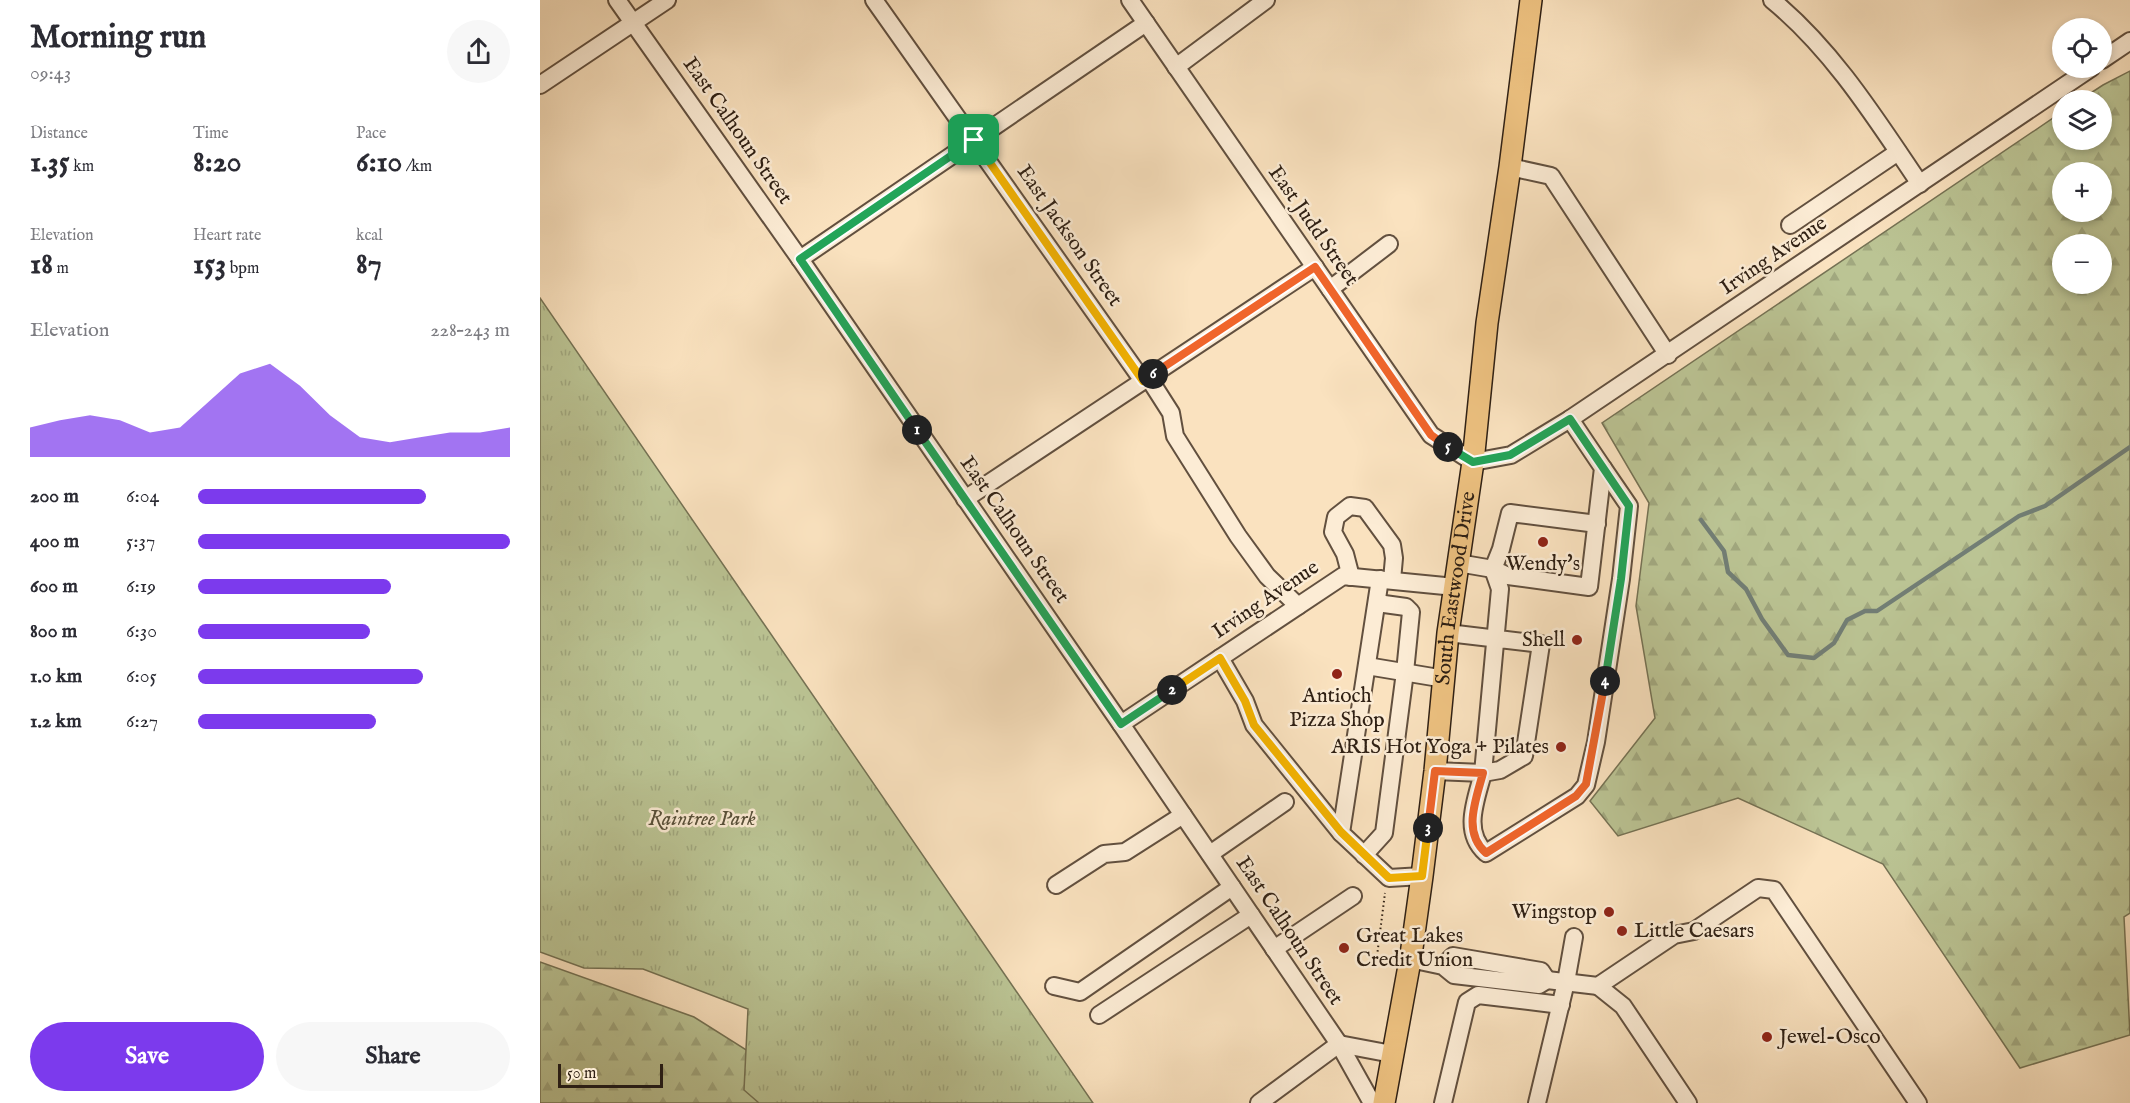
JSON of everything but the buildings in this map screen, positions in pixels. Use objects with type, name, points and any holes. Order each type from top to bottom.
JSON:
[{"type":"main road","name":"South Eastwood Drive","points":[[1384,1103],[1410,959],[1422,876],[1448,633],[1473,462],[1487,323],[1532,0]]},
{"type":"street","name":"East Calhoun Street","points":[[617,0],[800,259],[1210,854],[1339,1044],[1372,1103]]},
{"type":"street","points":[[540,86],[667,0]]},
{"type":"street","name":"East Jackson Street","points":[[874,0],[1171,413],[1175,436],[1238,536],[1267,576],[1298,606]]},
{"type":"street","name":"East Judd Street","points":[[1130,0],[1431,435],[1473,462]]},
{"type":"street","points":[[1176,66],[1266,0]]},
{"type":"street","points":[[1772,0],[1814,40],[1853,88],[1920,184]]},
{"type":"street","points":[[800,259],[1146,23]]},
{"type":"street","points":[[2112,53],[2130,41]]},
{"type":"street","name":"Irving Avenue","points":[[1473,462],[1510,455],[1570,419],[2076,78]]},
{"type":"street","points":[[1790,225],[1898,152]]},
{"type":"street","points":[[1510,167],[1551,176],[1668,355]]},
{"type":"street","points":[[1330,289],[1389,244]]},
{"type":"street","points":[[965,499],[1315,267]]},
{"type":"street","points":[[1570,419],[1602,474],[1629,506],[1621,579],[1596,742],[1586,784],[1576,796],[1486,853],[1477,845],[1471,822],[1483,773],[1500,590],[1493,569],[1501,549],[1510,513],[1596,524]]},
{"type":"street","points":[[1458,563],[1493,569],[1508,576],[1589,587],[1602,474]]},
{"type":"street","points":[[1341,832],[1377,603],[1394,558],[1392,545],[1365,508],[1350,506],[1336,517],[1333,532],[1345,554],[1352,577]]},
{"type":"street","name":"Irving Avenue","points":[[1121,724],[1343,576],[1455,587]]},
{"type":"street","points":[[1364,855],[1384,833],[1411,612],[1406,607],[1377,603]]},
{"type":"street","points":[[1435,771],[1483,773],[1500,770],[1524,756],[1541,644],[1448,633]]},
{"type":"street","points":[[1220,658],[1245,701],[1254,725],[1341,832],[1389,878],[1422,876]]},
{"type":"street","points":[[1367,666],[1444,679]]},
{"type":"street","points":[[1210,854],[1285,802]]},
{"type":"street","points":[[1056,885],[1104,854],[1125,852],[1183,815]]},
{"type":"street","points":[[1054,986],[1080,992],[1232,887]]},
{"type":"street","points":[[1598,986],[1674,935],[1694,931],[1758,888],[1774,890],[1918,1103]]},
{"type":"street","points":[[1274,949],[1353,896]]},
{"type":"street","points":[[1099,1015],[1251,915]]},
{"type":"street","points":[[1537,1103],[1561,1005],[1574,937]]},
{"type":"street","points":[[1410,959],[1443,966],[1454,975],[1539,986],[1547,980],[1598,986],[1623,1006],[1688,1103]]},
{"type":"street","points":[[1443,1103],[1467,1002],[1478,995],[1561,1005]]},
{"type":"street","points":[[1259,1103],[1339,1044],[1392,1054]]},
{"type":"path","points":[[1377,956],[1387,876]]},
{"type":"green space","points":[[2130,71],[2130,913],[2124,917],[2130,1035],[2020,1068],[1883,864],[1738,798],[1618,836],[1590,801],[1655,718],[1636,606],[1649,503],[1602,423],[2052,119],[2052,150],[2112,150],[2112,90],[2095,90]]},
{"type":"green space","name":"Raintree Park","points":[[540,298],[1093,1103],[759,1103],[744,1090],[748,1009],[643,969],[584,968],[540,952]]},
{"type":"green space","points":[[540,962],[694,1017],[786,1075],[810,1103],[540,1103]]},
{"type":"waterway","points":[[1701,520],[1724,551],[1728,572],[1746,589],[1762,619],[1788,655],[1814,658],[1834,643],[1847,620],[1865,611],[1877,611],[2019,516],[2045,506],[2130,447]]},
{"type":"place","name":"Wendy's","points":[[1543,542]]},
{"type":"place","name":"Shell","points":[[1577,640]]},
{"type":"place","name":"Antioch Pizza Shop","points":[[1337,674]]},
{"type":"place","name":"ARIS Hot Yoga + Pilates","points":[[1561,747]]},
{"type":"place","name":"Wingstop","points":[[1609,912]]},
{"type":"place","name":"Little Caesars","points":[[1622,931]]},
{"type":"place","name":"Great Lakes Credit Union","points":[[1344,948]]},
{"type":"place","name":"Jewel-Osco","points":[[1767,1037]]},
{"type":"route","points":[[974,140],[1143,381],[1315,267],[1431,435],[1473,462],[1510,455],[1570,419],[1629,506],[1621,579],[1596,742],[1586,784],[1576,796],[1486,853],[1477,845],[1471,822],[1483,773],[1435,771],[1422,876],[1389,878],[1341,832],[1254,725],[1245,701],[1220,658],[1121,724],[800,259],[974,140]]}]
